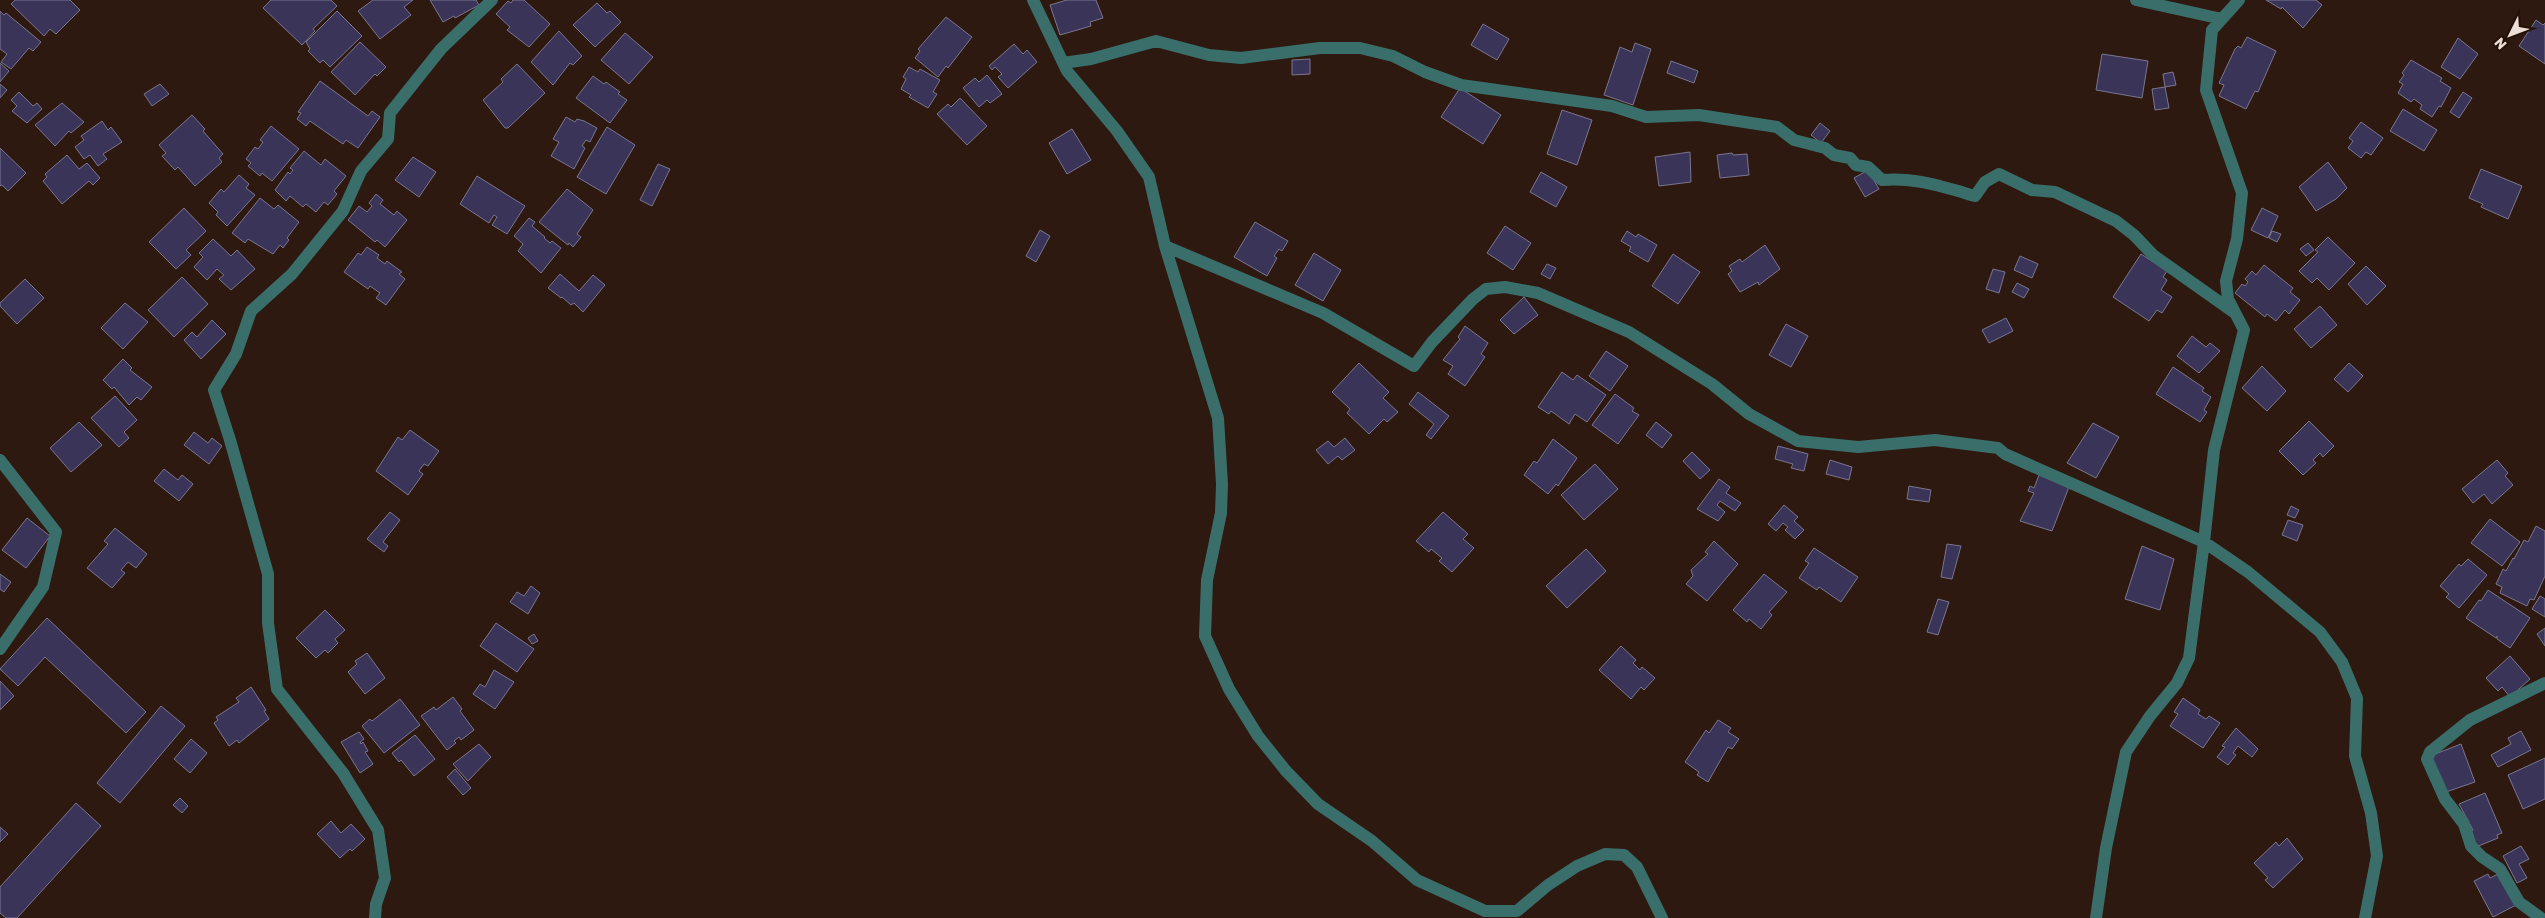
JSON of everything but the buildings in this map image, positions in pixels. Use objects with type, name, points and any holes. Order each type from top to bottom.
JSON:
[{"type":"street","points":[[375,918],[376,904],[385,878],[378,830],[343,773],[277,689],[268,623],[268,574],[233,449],[214,390],[236,354],[251,311],[292,274],[342,211],[361,171],[388,139],[390,113],[441,49],[492,0]]},
{"type":"street","points":[[1034,0],[1063,63],[1117,131],[1149,177],[1165,246],[1218,418],[1222,484],[1221,512],[1206,580],[1205,636],[1229,689],[1258,736],[1286,772],[1318,804],[1372,841],[1417,880],[1485,911],[1517,911],[1548,885],[1577,866],[1605,854],[1624,855],[1637,867],[1662,918]]},
{"type":"street","points":[[2136,0],[2222,19]]},
{"type":"street","points":[[2096,918],[2106,848],[2126,752],[2150,716],[2177,683],[2188,658],[2214,450],[2244,330],[2228,299],[2226,281],[2237,239],[2242,193],[2206,90],[2212,30],[2239,0]]},
{"type":"street","points":[[1063,63],[1091,59],[1156,41],[1209,54],[1241,58],[1320,48],[1360,48],[1393,56],[1425,72],[1461,85],[1612,106],[1646,117],[1699,115],[1777,126],[1794,140],[1825,148],[1834,155],[1850,158],[1856,165],[1868,167],[1882,180],[1897,178],[1929,183],[1975,196],[1985,182],[1999,174],[2032,190],[2056,192],[2116,221],[2134,235],[2153,255],[2235,312]]},
{"type":"street","points":[[1165,246],[1323,313],[1414,366],[1432,342],[1473,299],[1486,289],[1505,287],[1538,292],[1629,332],[1712,384],[1749,414],[1798,441],[1858,447],[1936,440],[1998,448],[2006,454],[2204,542],[2248,572],[2320,632],[2342,662],[2356,698],[2355,756],[2371,814],[2377,856],[2365,918]]},
{"type":"street","points":[[0,460],[56,532],[43,587],[0,649]]},
{"type":"street","points":[[2541,918],[2519,902],[2500,869],[2482,857],[2472,846],[2464,824],[2445,800],[2427,759],[2430,752],[2470,720],[2545,683]]}]
